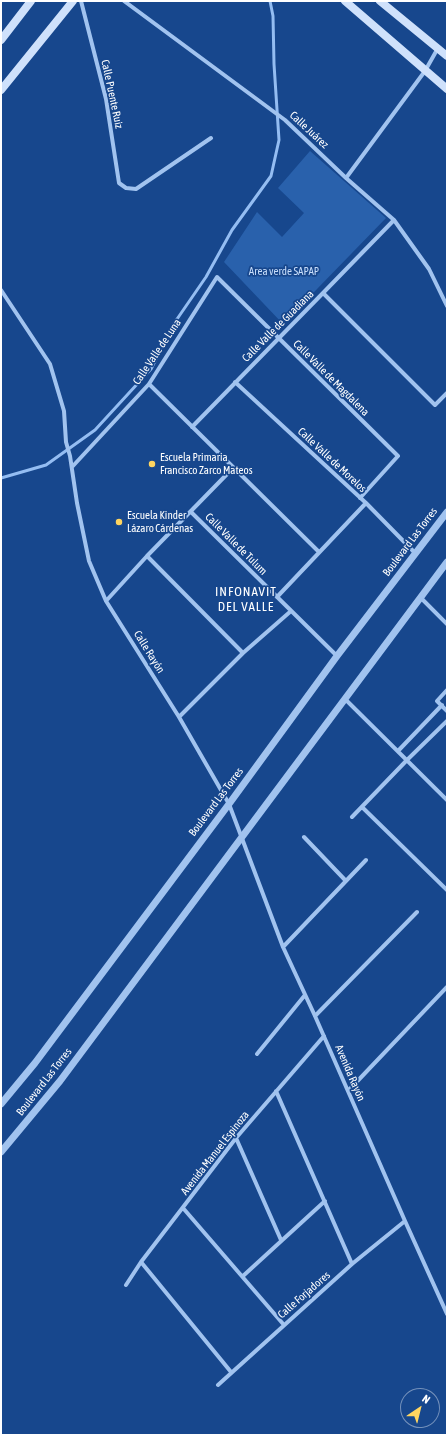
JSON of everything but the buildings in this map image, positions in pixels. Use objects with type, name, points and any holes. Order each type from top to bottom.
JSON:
[{"type":"main road","points":[[1,40],[31,1]]},
{"type":"main road","points":[[1,90],[73,1]]},
{"type":"main road","points":[[345,1],[447,89]]},
{"type":"main road","points":[[380,1],[447,56]]},
{"type":"street","name":"Calle Puente Ruiz","points":[[81,1],[106,99],[119,183],[126,188],[136,189],[210,138]]},
{"type":"street","name":"Calle Juárez","points":[[124,1],[285,120],[346,178],[394,220],[429,269],[447,306]]},
{"type":"street","points":[[346,178],[425,71],[438,48]]},
{"type":"street","name":"Calle Valle de Guadiana","points":[[192,427],[394,220]]},
{"type":"street","name":"Calle Valle de Magdalena","points":[[217,277],[398,456],[360,498]]},
{"type":"street","name":"Calle Valle de Luna","points":[[72,466],[149,384],[217,277]]},
{"type":"street","name":"Calle Rayón","points":[[1,290],[50,364],[64,411],[66,442],[72,466],[77,504],[88,561],[106,601],[179,717],[229,804],[242,837]]},
{"type":"street","points":[[323,294],[435,405],[447,392]]},
{"type":"street","name":"Calle Valle de Morelos","points":[[235,382],[366,503],[416,554]]},
{"type":"street","points":[[149,384],[319,552]]},
{"type":"street","points":[[106,601],[147,556],[233,468]]},
{"type":"street","points":[[278,597],[366,503]]},
{"type":"street","name":"Calle Valle de Tulum","points":[[191,512],[337,656]]},
{"type":"street","name":"Boulevard Las Torres","points":[[1,1104],[40,1056],[229,804],[337,656],[447,512]]},
{"type":"street","points":[[147,556],[243,653]]},
{"type":"street","name":"Boulevard Las Torres","points":[[1,1152],[60,1082],[447,562]]},
{"type":"street","points":[[420,597],[447,624]]},
{"type":"street","points":[[179,717],[243,653],[291,611]]},
{"type":"street","points":[[447,690],[437,701],[447,711]]},
{"type":"street","points":[[345,699],[447,800]]},
{"type":"street","points":[[398,751],[442,706]]},
{"type":"street","points":[[352,818],[407,760],[447,721]]},
{"type":"street","points":[[362,808],[447,890]]},
{"type":"street","name":"Avenida Rayón","points":[[242,837],[283,947],[447,1314]]},
{"type":"street","points":[[304,837],[346,881]]},
{"type":"street","points":[[283,947],[366,860]]},
{"type":"street","points":[[315,1016],[418,912]]},
{"type":"street","points":[[348,1091],[447,987]]},
{"type":"street","points":[[258,1054],[305,995]]},
{"type":"street","name":"Avenida Manuel Espinoza","points":[[126,1285],[141,1262],[184,1208],[236,1138],[324,1036]]},
{"type":"street","points":[[276,1091],[352,1264]]},
{"type":"street","points":[[236,1138],[281,1240]]},
{"type":"street","points":[[243,1276],[281,1240],[325,1202]]},
{"type":"street","points":[[184,1208],[284,1325]]},
{"type":"street","name":"Calle Forjadores","points":[[218,1385],[352,1264],[405,1221]]},
{"type":"street","points":[[141,1262],[231,1372]]},
{"type":"green space","name":"Area verde SAPAP","points":[[310,151],[386,218],[283,324],[224,262],[257,212],[282,237],[304,213],[278,188]]},
{"type":"waterway","points":[[1,478],[46,465],[95,430],[151,369],[175,322],[206,277],[232,230],[271,176],[279,140],[274,64],[273,16],[270,1]]},
{"type":"place","name":"Escuela Primaria Francisco Zarco Mateos","points":[[152,464]]},
{"type":"place","name":"Escuela Kinder Lázaro Cárdenas","points":[[119,522]]},
{"type":"district","name":"INFONAVIT DEL VALLE","points":[[246,600]]}]
